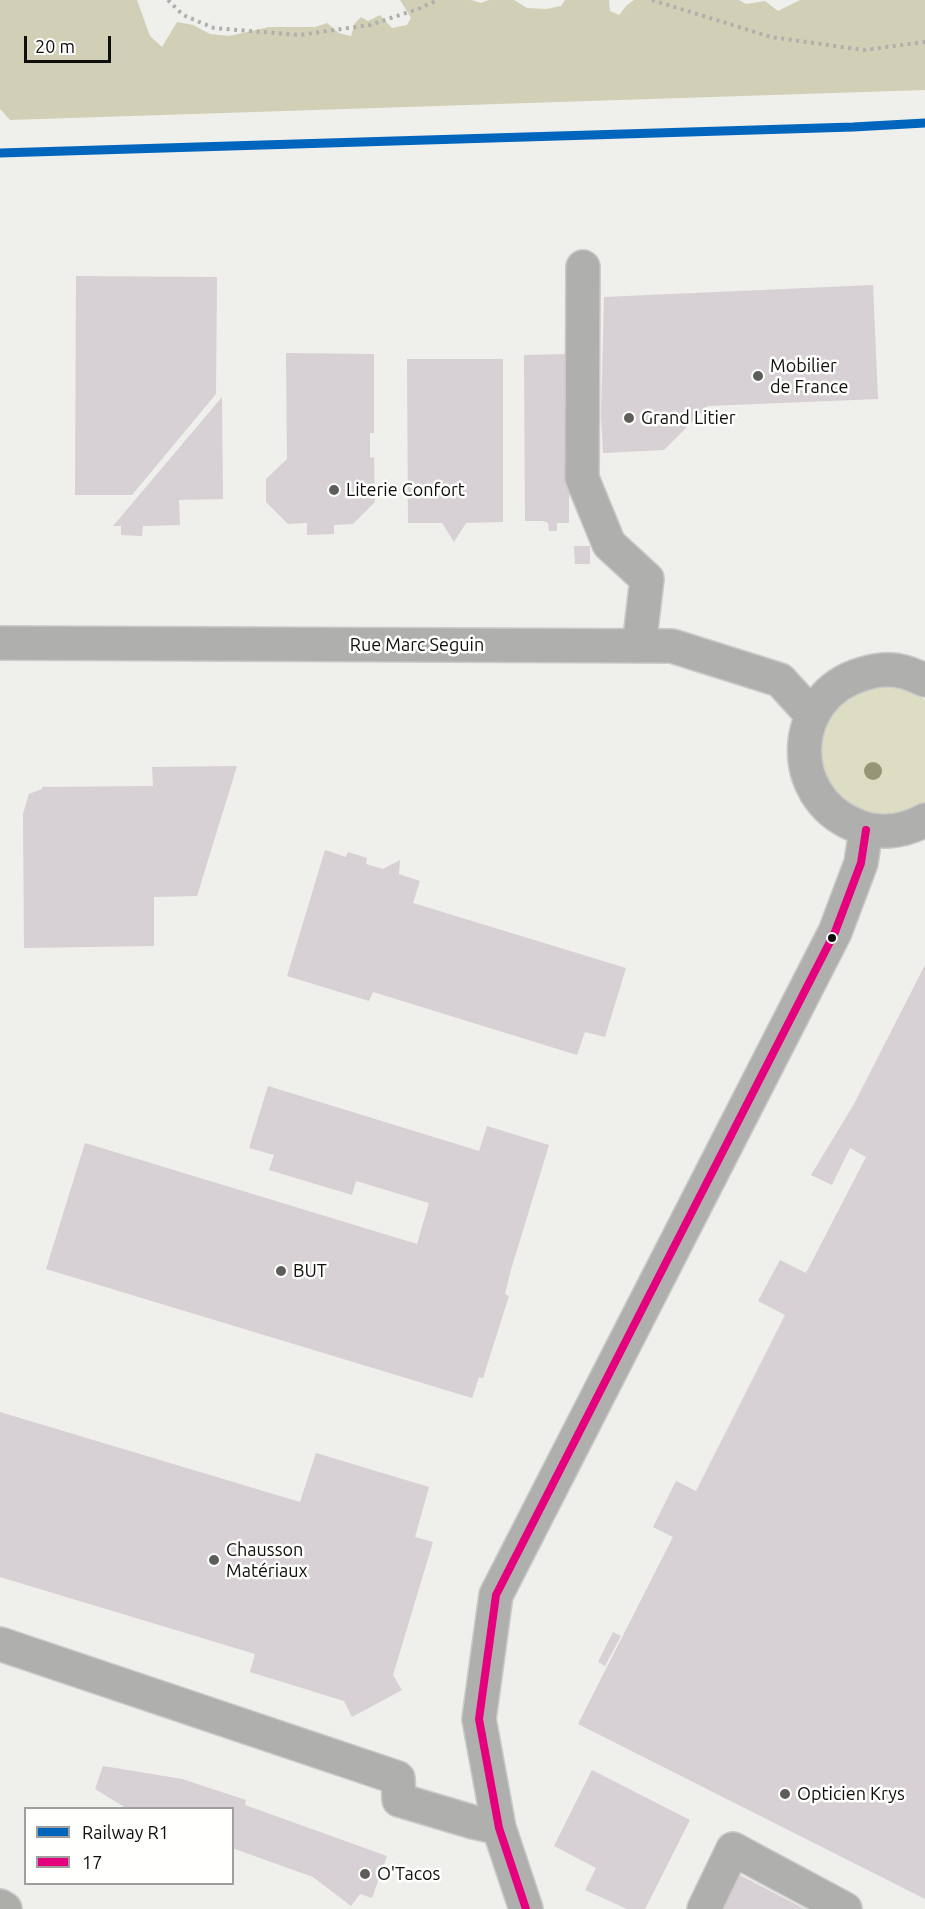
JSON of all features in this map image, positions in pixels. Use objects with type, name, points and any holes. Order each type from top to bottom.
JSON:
[{"type":"highway","points":[[0,1906],[5,1909]]},
{"type":"street","points":[[583,267],[582,478],[609,544],[647,579],[639,646]]},
{"type":"street","name":"Rue Marc Seguin","points":[[0,643],[672,646],[780,680],[812,715]]},
{"type":"street","points":[[925,680],[902,671],[876,670],[850,678],[828,693],[812,715],[805,738],[804,754],[811,785],[825,806],[843,820],[866,830],[890,832],[914,827],[925,820]]},
{"type":"street","points":[[526,1909],[500,1828],[479,1719],[496,1595],[835,932],[861,863],[866,830]]},
{"type":"street","points":[[0,1644],[398,1778],[399,1800],[500,1828]]},
{"type":"street","points":[[704,1909],[733,1849],[845,1909]]},
{"type":"path","points":[[168,0],[183,15],[214,28],[299,35],[370,25],[438,0]]},
{"type":"path","points":[[652,0],[771,37],[864,50],[925,42]]},
{"type":"green space","points":[[0,0],[137,0],[150,36],[162,47],[177,22],[193,25],[210,34],[229,36],[269,27],[315,27],[327,23],[339,33],[351,36],[355,23],[361,17],[368,21],[380,15],[392,28],[407,25],[411,18],[400,0],[471,0],[481,3],[489,0],[514,0],[527,8],[546,9],[561,6],[565,0],[609,0],[610,11],[619,15],[634,0],[739,0],[746,4],[765,1],[778,11],[800,0],[925,0],[925,90],[10,120],[0,109]]},
{"type":"green space","points":[[896,686],[917,694],[925,700],[925,803],[900,815],[869,815],[850,807],[836,794],[826,777],[821,758],[823,738],[830,719],[850,697],[869,688]]},
{"type":"building","points":[[76,276],[217,277],[216,394],[132,495],[75,495]]},
{"type":"building","points":[[873,285],[878,399],[708,406],[664,450],[603,453],[601,415],[604,297]]},
{"type":"building","points":[[286,353],[374,354],[374,433],[370,433],[370,458],[374,457],[375,502],[353,524],[334,525],[334,534],[307,535],[307,523],[288,524],[266,502],[266,479],[287,459]]},
{"type":"building","points":[[569,354],[569,523],[557,523],[557,531],[549,531],[548,523],[525,521],[524,355]]},
{"type":"building","points":[[407,359],[503,359],[503,522],[466,523],[454,542],[442,523],[408,523]]},
{"type":"building","points":[[222,397],[223,499],[179,500],[180,525],[143,526],[142,536],[121,535],[121,526],[113,526]]},
{"type":"building","points":[[574,546],[590,546],[590,564],[575,564]]},
{"type":"building","points":[[237,766],[197,896],[154,897],[154,946],[24,948],[23,814],[29,794],[42,787],[153,786],[152,767]]},
{"type":"building","points":[[325,850],[346,857],[348,852],[367,858],[366,864],[383,869],[400,860],[399,874],[420,881],[413,903],[626,968],[605,1037],[585,1032],[577,1055],[373,992],[369,1001],[287,976]]},
{"type":"building","points":[[925,965],[925,1899],[578,1724],[673,1537],[653,1527],[676,1481],[696,1491],[785,1315],[758,1301],[780,1260],[806,1273],[866,1157],[850,1148],[832,1185],[811,1175],[854,1104]]},
{"type":"building","name":"BUT","points":[[268,1086],[479,1151],[487,1126],[549,1145],[510,1273],[505,1294],[509,1296],[483,1378],[479,1377],[472,1398],[46,1269],[85,1143],[417,1244],[429,1203],[356,1181],[352,1195],[269,1170],[274,1155],[249,1148]]},
{"type":"building","name":"Chausson Matériaux","points":[[0,1412],[300,1502],[316,1453],[429,1487],[415,1537],[433,1542],[393,1675],[402,1690],[352,1717],[344,1701],[250,1672],[255,1654],[0,1577]]},
{"type":"building","points":[[613,1632],[621,1636],[605,1666],[598,1662]]},
{"type":"building","points":[[103,1766],[182,1779],[246,1800],[245,1805],[387,1856],[372,1898],[360,1894],[351,1906],[313,1877],[234,1849],[234,1807],[124,1807],[95,1789]]},
{"type":"building","points":[[592,1770],[690,1820],[645,1909],[627,1909],[585,1890],[596,1868],[554,1846]]},
{"type":"building","points":[[715,1862],[805,1909],[691,1909]]},
{"type":"rail line","name":"R1","points":[[0,153],[925,123]]},
{"type":"transit line","name":"17","points":[[526,1909],[499,1828],[479,1719],[496,1595],[835,932],[861,863],[866,830]]},
{"type":"place","name":"Mobilier de France","points":[[758,376]]},
{"type":"place","name":"Grand Litier","points":[[629,418]]},
{"type":"place","name":"Literie Confort","points":[[334,490]]},
{"type":"place","name":"BUT","points":[[281,1271]]},
{"type":"place","name":"Chausson Matériaux","points":[[214,1560]]},
{"type":"place","name":"Opticien Krys","points":[[785,1794]]},
{"type":"place","name":"O'Tacos","points":[[365,1874]]}]
